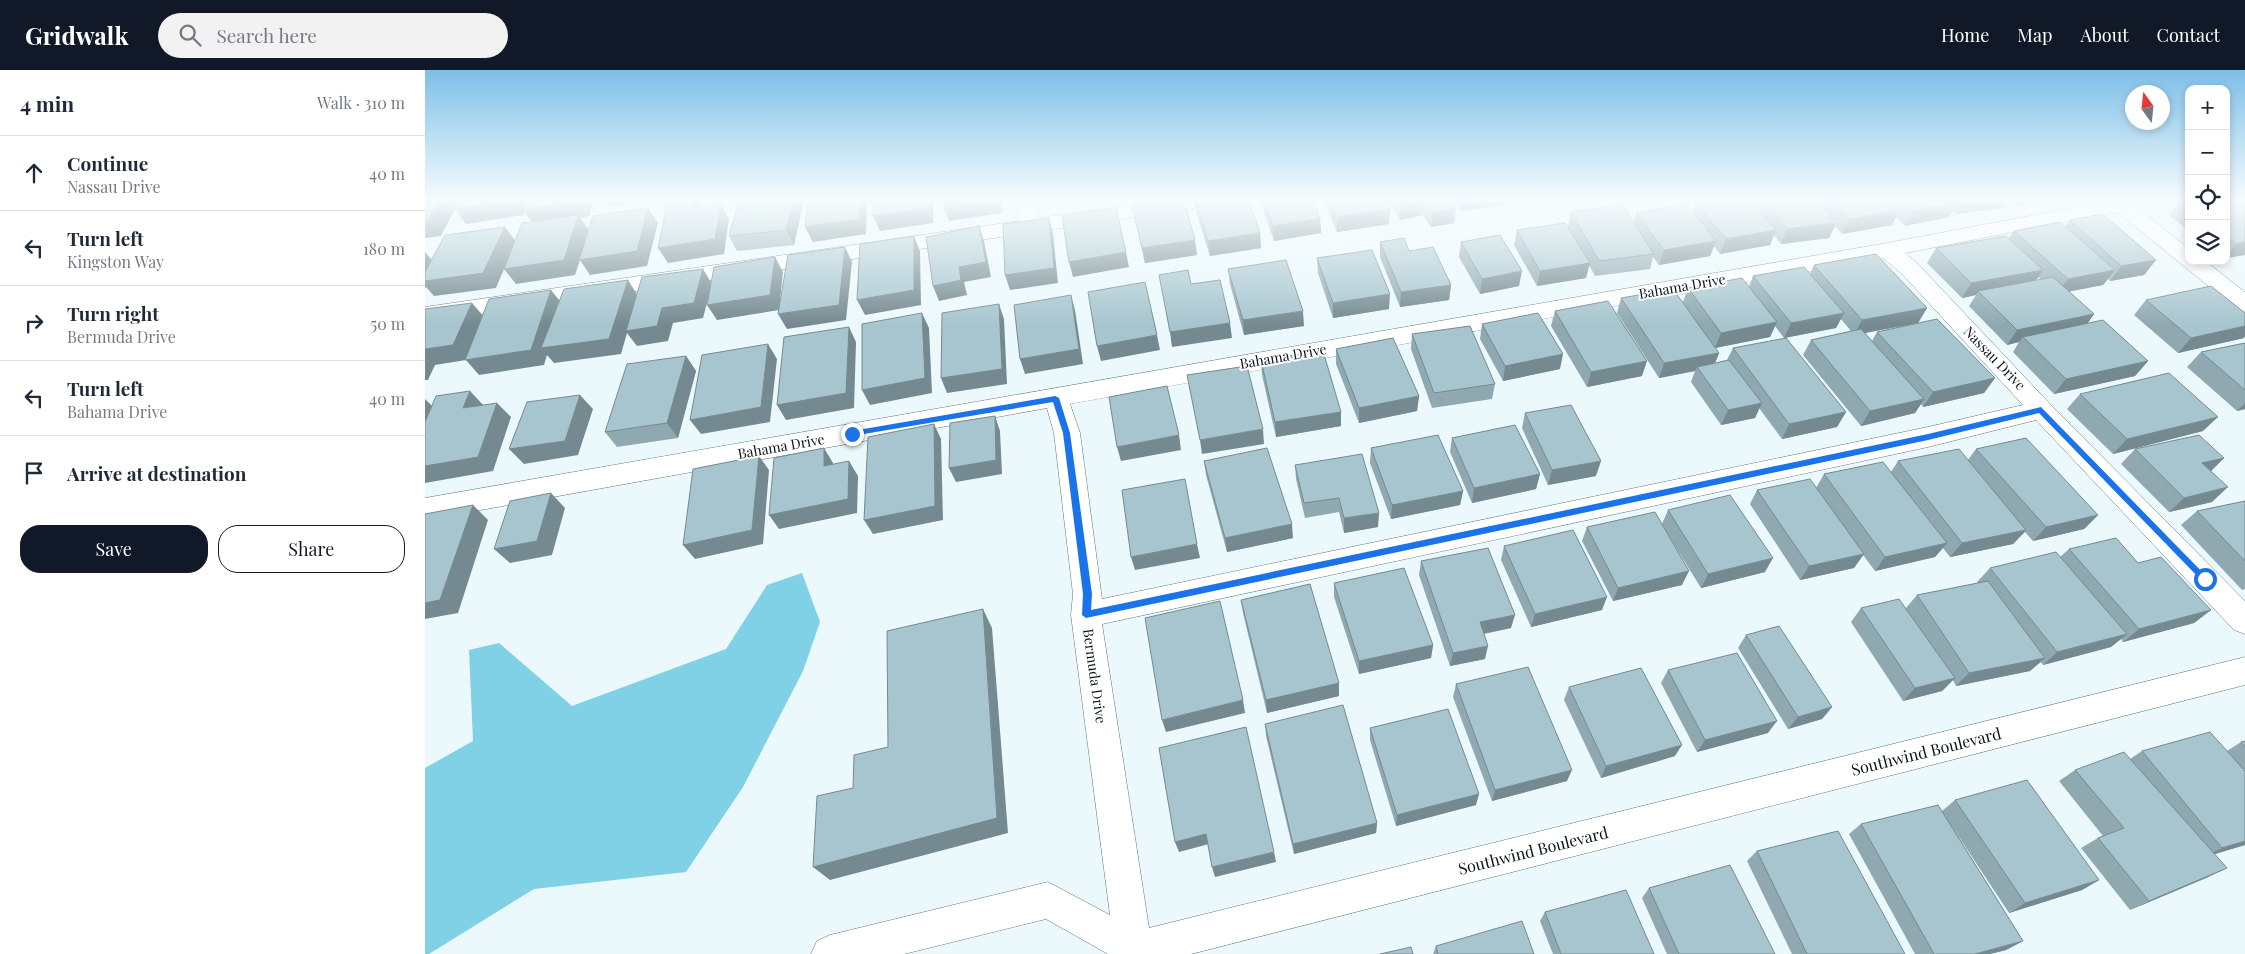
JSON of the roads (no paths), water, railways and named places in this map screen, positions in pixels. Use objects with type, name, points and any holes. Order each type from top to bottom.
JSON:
[{"type":"street","points":[[425,315],[920,242]]},
{"type":"street","name":"Bahama Drive","points":[[425,509],[1887,250],[1917,242]]},
{"type":"street","points":[[2170,242],[2185,257]]},
{"type":"street","name":"Nassau Drive","points":[[1887,250],[1910,269],[2041,410],[2245,621]]},
{"type":"street","points":[[2194,265],[2245,304]]},
{"type":"street","name":"Bermuda Drive","points":[[1055,398],[1067,433],[1088,594],[1086,615],[1134,951]]},
{"type":"street","points":[[1086,615],[1899,443],[2041,410]]},
{"type":"street","name":"Southwind Boulevard","points":[[1134,951],[2245,671]]},
{"type":"street","points":[[830,954],[1049,900],[1134,951]]},
{"type":"water","points":[[802,573],[820,622],[803,671],[743,787],[686,872],[534,889],[429,954],[425,954],[425,768],[473,741],[469,650],[499,643],[572,706],[726,649],[767,585]]}]
